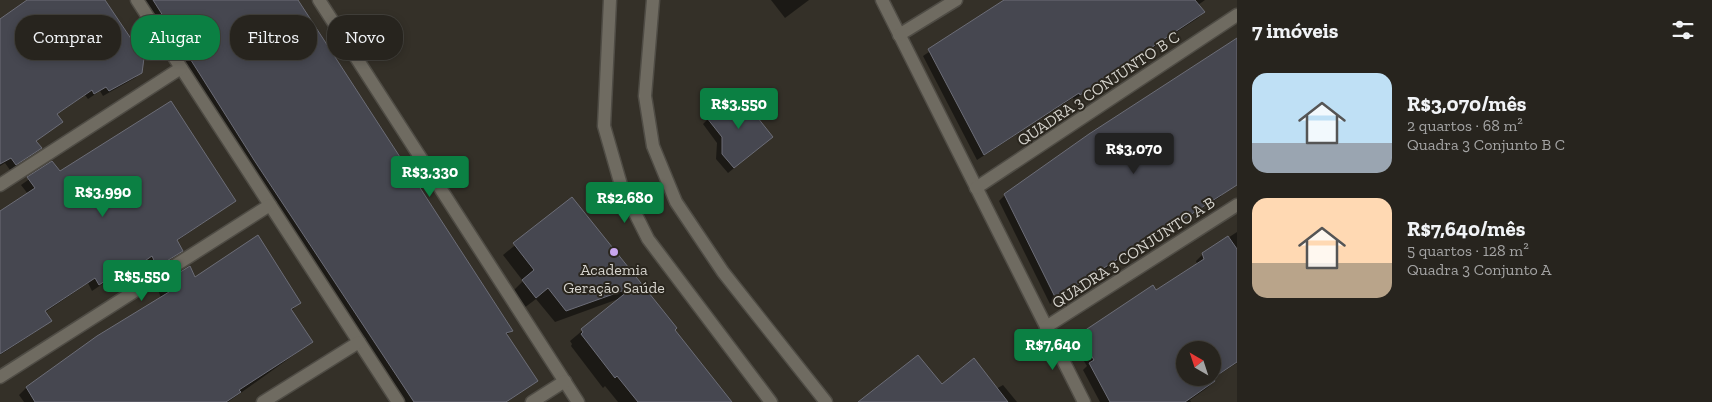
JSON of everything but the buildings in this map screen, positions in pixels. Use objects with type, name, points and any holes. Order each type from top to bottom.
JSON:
[{"type":"street","points":[[137,0],[398,402]]},
{"type":"street","points":[[318,0],[578,402]]},
{"type":"street","points":[[610,0],[604,126],[621,185],[648,239],[772,402]]},
{"type":"street","points":[[653,0],[645,96],[653,146],[676,202],[723,272],[826,402]]},
{"type":"street","points":[[882,0],[1084,402]]},
{"type":"street","points":[[899,35],[956,0]]},
{"type":"street","name":"QUADRA 3 CONJUNTO B C","points":[[976,188],[1237,14]]},
{"type":"street","points":[[0,185],[181,68]]},
{"type":"street","points":[[0,377],[270,204]]},
{"type":"street","name":"QUADRA 3 CONJUNTO A B","points":[[1046,327],[1237,204]]},
{"type":"street","points":[[264,402],[359,342]]},
{"type":"street","points":[[532,402],[565,381]]},
{"type":"place","name":"Academia Geração Saúde","points":[[614,252]]}]
